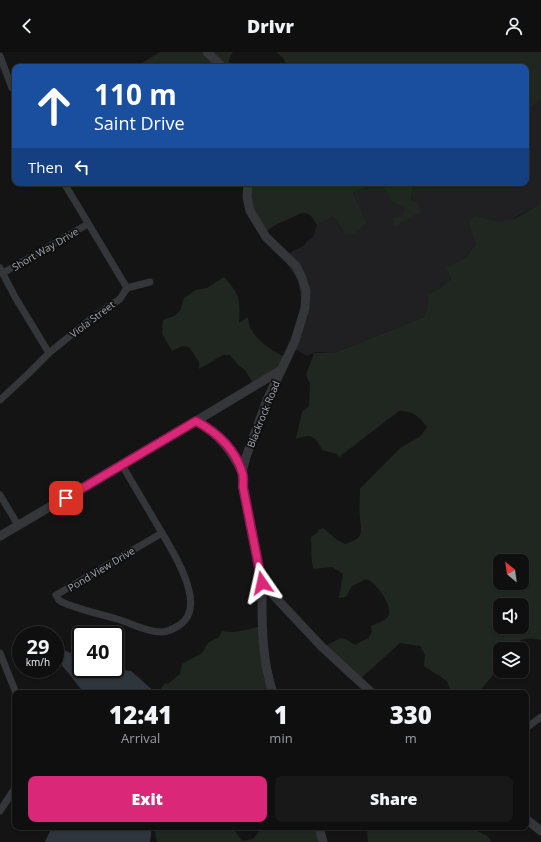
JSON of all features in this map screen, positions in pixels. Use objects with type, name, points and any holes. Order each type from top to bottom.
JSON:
[{"type":"street","points":[[207,52],[219,64]]},
{"type":"street","points":[[0,56],[12,88]]},
{"type":"street","points":[[66,186],[127,288],[150,282]]},
{"type":"street","name":"Blackrock Road","points":[[248,186],[247,197],[250,211],[266,237],[296,266],[306,291],[305,308],[295,341],[267,400],[242,472],[243,487],[262,583],[262,632],[268,678],[272,690]]},
{"type":"street","name":"Short Way Drive","points":[[2,271],[88,224]]},
{"type":"street","points":[[2,271],[49,353]]},
{"type":"street","name":"Viola Street","points":[[0,400],[49,353],[92,318],[120,299],[127,288]]},
{"type":"street","points":[[0,536],[282,369]]},
{"type":"street","points":[[196,421],[219,437],[235,458],[242,472]]},
{"type":"street","name":"Pond View Drive","points":[[122,465],[162,533],[177,559],[187,581],[190,599],[189,612],[183,622],[173,629],[161,632],[144,628],[124,620],[59,600],[56,595],[162,533]]},
{"type":"street","points":[[0,495],[18,525]]},
{"type":"street","points":[[262,583],[321,646],[369,690]]},
{"type":"street","points":[[0,653],[15,690]]},
{"type":"street","points":[[529,726],[541,717]]},
{"type":"street","points":[[0,811],[12,793]]},
{"type":"street","points":[[529,822],[541,831]]},
{"type":"street","points":[[319,830],[323,842]]},
{"type":"shaded area","points":[[160,52],[233,52],[229,59],[230,64],[140,64]]},
{"type":"shaded area","points":[[276,52],[541,52],[541,100],[529,108],[529,64],[286,64],[283,58]]},
{"type":"shaded area","points":[[541,100],[541,203],[507,222],[491,222],[474,216],[468,222],[476,244],[466,257],[447,268],[451,279],[439,289],[428,293],[427,308],[424,317],[334,353],[316,352],[307,356],[293,348],[301,316],[301,298],[298,280],[282,257],[305,245],[307,241],[313,237],[317,225],[333,216],[345,234],[367,223],[353,193],[368,186],[382,186],[391,202],[404,207],[402,215],[394,218],[394,225],[420,212],[411,197],[414,186],[529,186],[529,108]]},
{"type":"shaded area","points":[[247,186],[368,186],[353,193],[367,223],[353,234],[350,232],[345,234],[333,216],[317,225],[311,216],[307,213],[302,213],[275,225],[263,234],[250,211]]},
{"type":"shaded area","points":[[382,186],[414,186],[411,197],[412,200],[418,203],[421,212],[394,226],[393,218],[402,215],[404,207],[391,202]]},
{"type":"shaded area","points":[[541,203],[541,640],[524,639],[518,642],[493,642],[493,675],[480,690],[451,690],[447,681],[424,666],[425,655],[420,646],[400,643],[358,681],[324,647],[340,638],[345,639],[355,645],[368,638],[372,632],[371,626],[384,620],[388,616],[388,604],[378,588],[366,579],[352,586],[346,597],[339,598],[343,574],[332,567],[314,569],[311,537],[317,533],[318,530],[323,528],[337,540],[345,544],[358,538],[361,532],[360,489],[400,448],[421,436],[427,427],[422,420],[412,413],[399,411],[339,457],[337,454],[322,450],[317,441],[312,437],[305,436],[296,439],[302,412],[309,406],[310,384],[306,375],[314,353],[334,353],[424,317],[427,308],[428,293],[439,289],[451,279],[446,268],[466,257],[476,244],[468,222],[474,215],[495,221],[516,218]]},
{"type":"shaded area","points":[[224,277],[234,289],[238,298],[239,323],[248,317],[252,331],[261,342],[286,358],[281,368],[254,385],[245,370],[238,365],[230,355],[223,355],[199,369],[199,362],[189,347],[182,346],[172,351],[162,334],[163,320],[176,315],[180,311],[184,298],[196,290],[207,288]]},
{"type":"shaded area","points":[[261,626],[273,690],[160,690],[164,684],[169,683],[180,674],[182,664],[202,653],[208,643],[219,637],[222,631],[237,632]]},
{"type":"shaded area","points":[[64,650],[72,654],[72,678],[64,668]]},
{"type":"shaded area","points":[[124,670],[131,671],[153,690],[82,690],[72,678],[124,678]]},
{"type":"shaded area","points":[[51,830],[152,830],[150,842],[45,842]]},
{"type":"shaded area","points":[[155,830],[234,830],[242,841],[253,839],[260,830],[320,830],[323,842],[157,842]]},
{"type":"shaded area","points":[[367,830],[475,830],[487,836],[491,840],[490,842],[368,842]]},
{"type":"route","points":[[66,498],[196,421],[219,437],[235,458],[242,472],[243,487],[262,583]]}]
